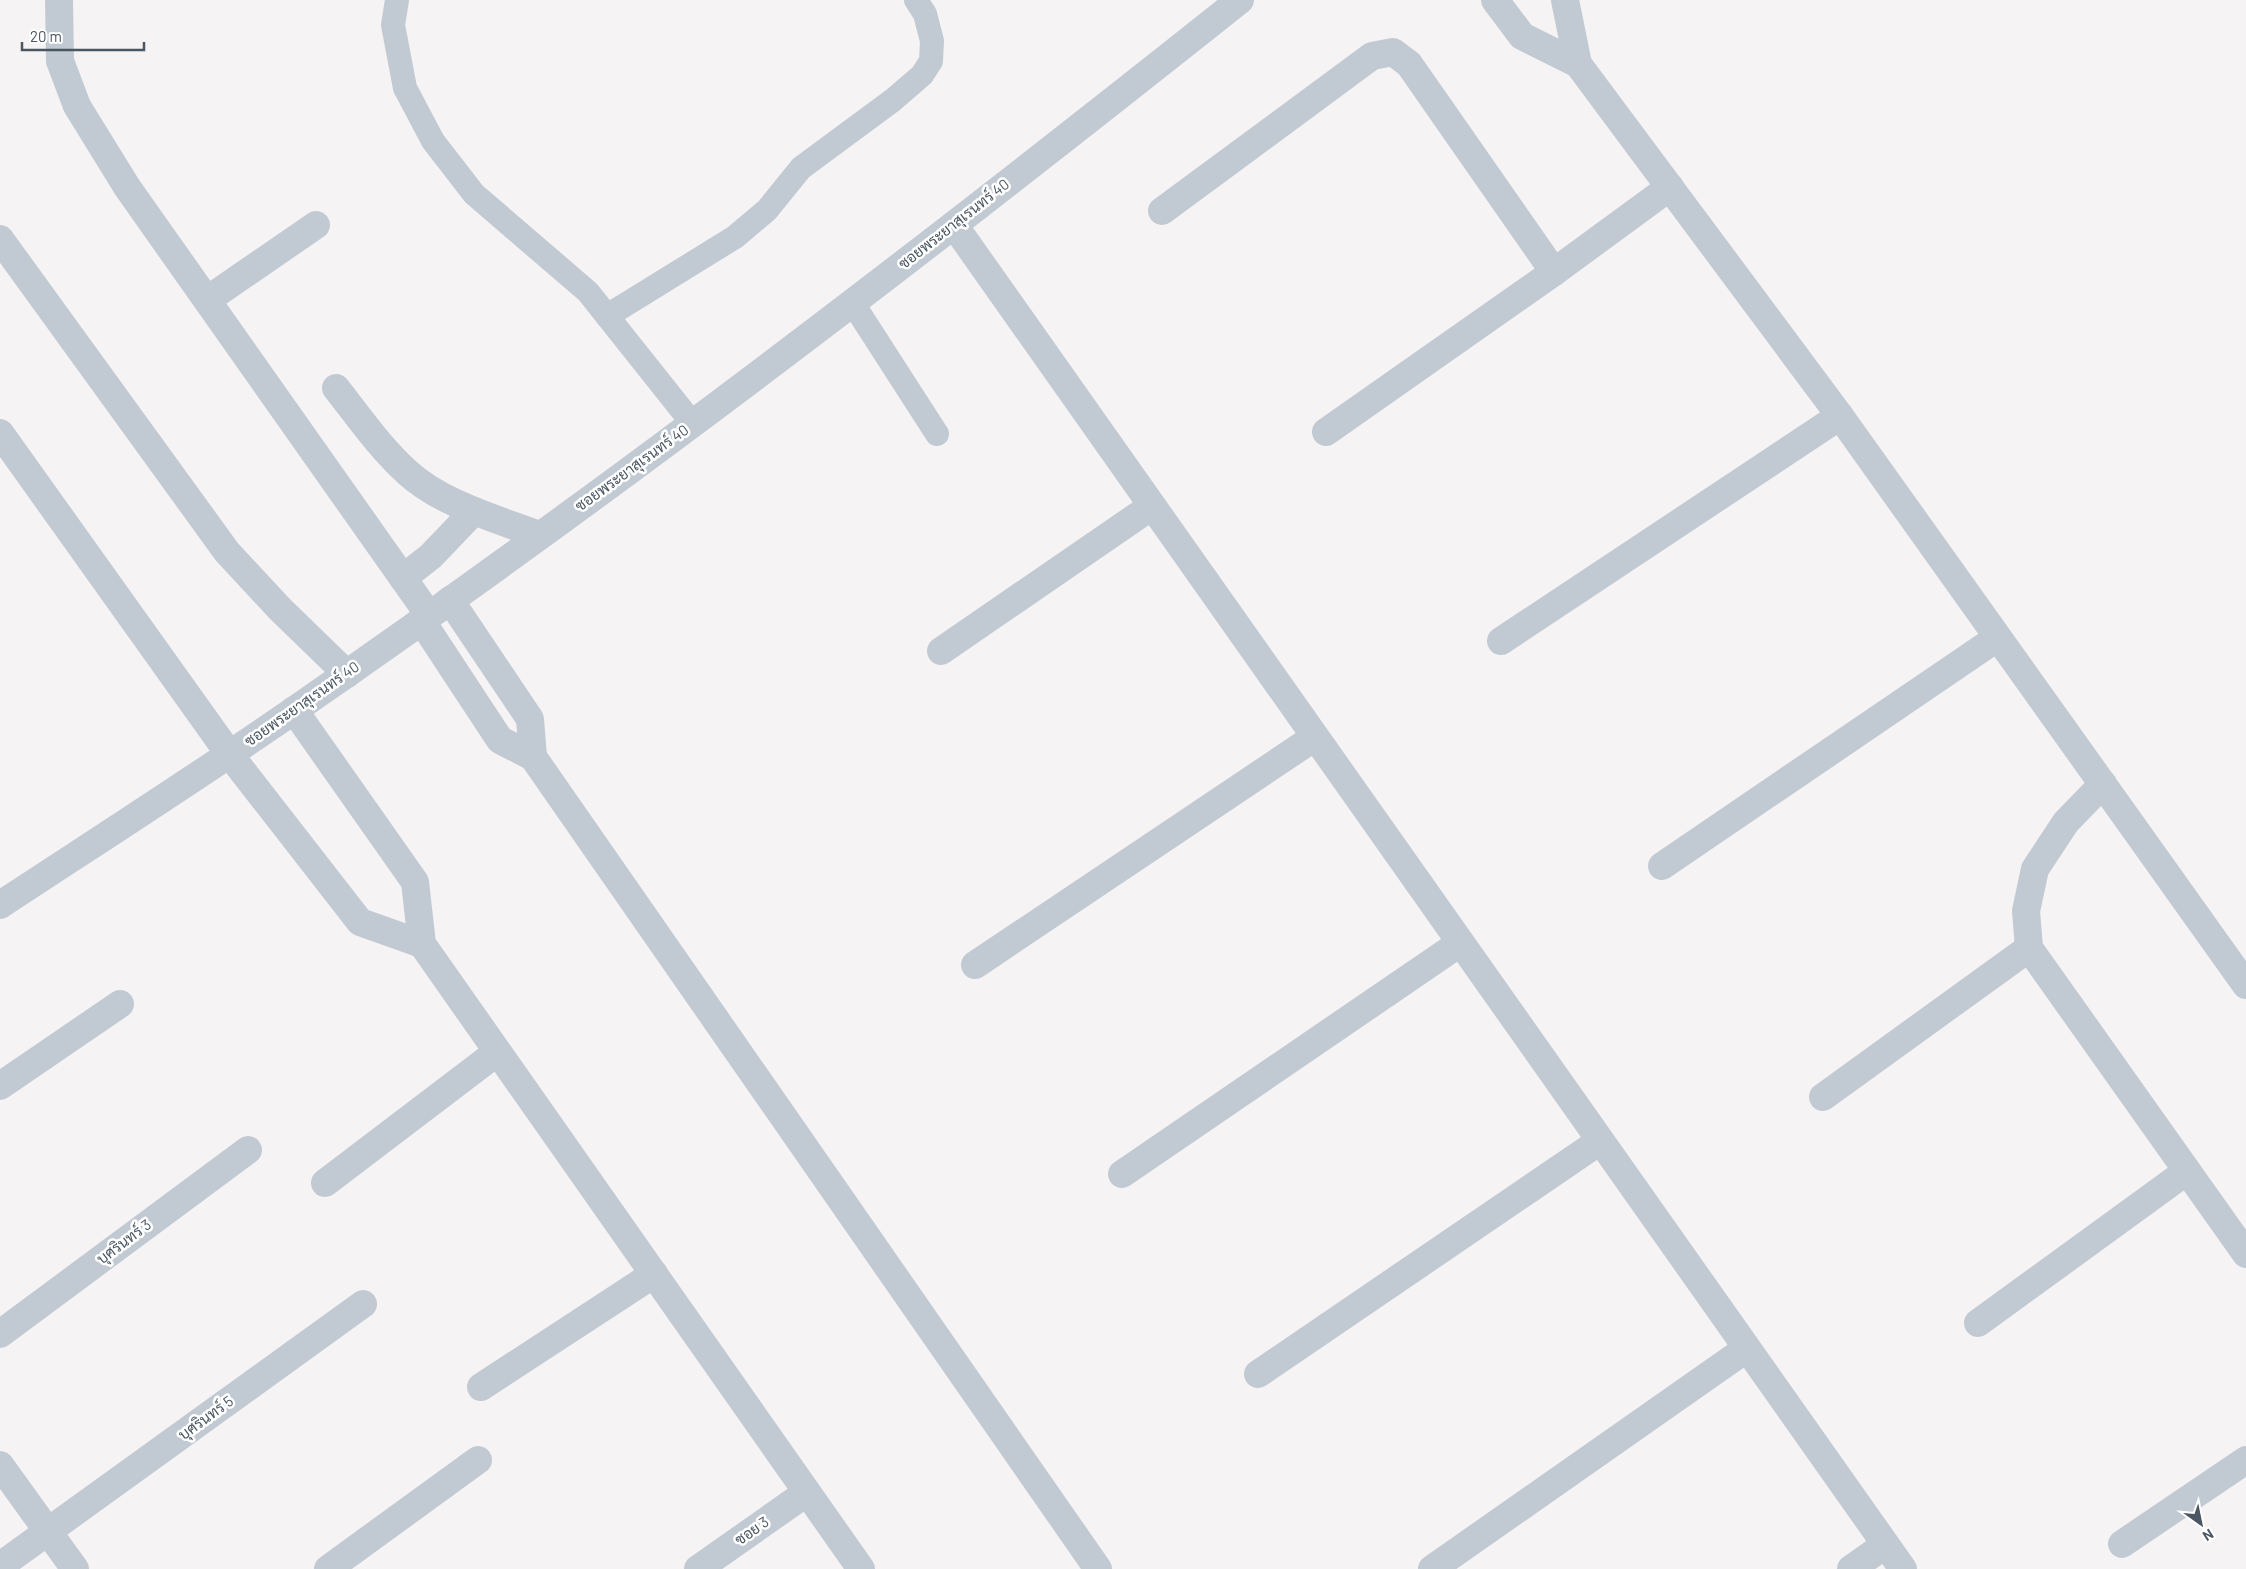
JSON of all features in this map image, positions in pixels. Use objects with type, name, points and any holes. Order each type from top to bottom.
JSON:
[{"type":"street","points":[[59,0],[60,61],[77,106],[127,187],[403,578],[530,720],[533,757]]},
{"type":"street","name":"ซอยพระยาสุเรนทร์ 40","points":[[0,905],[230,755],[347,674],[693,424],[954,225],[1240,0]]},
{"type":"street","points":[[1495,0],[1522,36],[1578,64]]},
{"type":"street","points":[[1565,0],[1578,64],[1840,416],[2246,984]]},
{"type":"street","points":[[1162,211],[1372,56],[1393,52],[1409,64],[1554,272]]},
{"type":"street","points":[[1326,432],[1554,272],[1670,187]]},
{"type":"street","points":[[207,300],[316,225]]},
{"type":"street","points":[[954,225],[1903,1569]]},
{"type":"street","points":[[0,239],[227,552],[280,610],[347,674]]},
{"type":"street","points":[[336,388],[389,455],[409,474],[432,490],[474,511],[539,535]]},
{"type":"street","points":[[1501,641],[1840,416]]},
{"type":"street","points":[[0,433],[230,755],[360,922],[422,944]]},
{"type":"street","points":[[941,651],[1152,506]]},
{"type":"street","points":[[403,578],[431,556],[474,511]]},
{"type":"street","points":[[433,612],[500,740],[533,757],[1098,1569]]},
{"type":"street","points":[[1662,866],[1997,638]]},
{"type":"street","points":[[294,710],[415,882],[422,944],[496,1053],[861,1569]]},
{"type":"street","points":[[975,965],[1315,737]]},
{"type":"street","points":[[2103,784],[2066,822],[2035,869],[2026,911],[2029,948],[2246,1254]]},
{"type":"street","points":[[1122,1174],[1460,943]]},
{"type":"street","points":[[1823,1098],[2029,948]]},
{"type":"street","points":[[0,1086],[120,1004]]},
{"type":"street","points":[[325,1183],[496,1053]]},
{"type":"street","points":[[1258,1374],[1600,1140]]},
{"type":"street","name":"บุศรินทร์ 3","points":[[0,1334],[248,1150]]},
{"type":"street","points":[[1978,1323],[2188,1171]]},
{"type":"street","points":[[481,1386],[654,1274]]},
{"type":"street","name":"บุศรินทร์ 5","points":[[0,1566],[363,1304]]},
{"type":"street","points":[[1432,1569],[1746,1349]]},
{"type":"street","points":[[328,1569],[478,1460]]},
{"type":"street","points":[[2122,1544],[2246,1460]]},
{"type":"street","points":[[0,1464],[75,1569]]},
{"type":"street","name":"ซอย 3","points":[[698,1569],[806,1493]]},
{"type":"street","points":[[1851,1569],[1885,1545]]},
{"type":"lane","points":[[397,0],[393,25],[405,88],[433,141],[474,194],[588,292],[693,424]]},
{"type":"lane","points":[[608,316],[735,237],[767,210],[801,168],[893,100],[922,75],[931,61],[932,41],[925,14],[916,0]]},
{"type":"lane","points":[[852,302],[937,434]]}]
